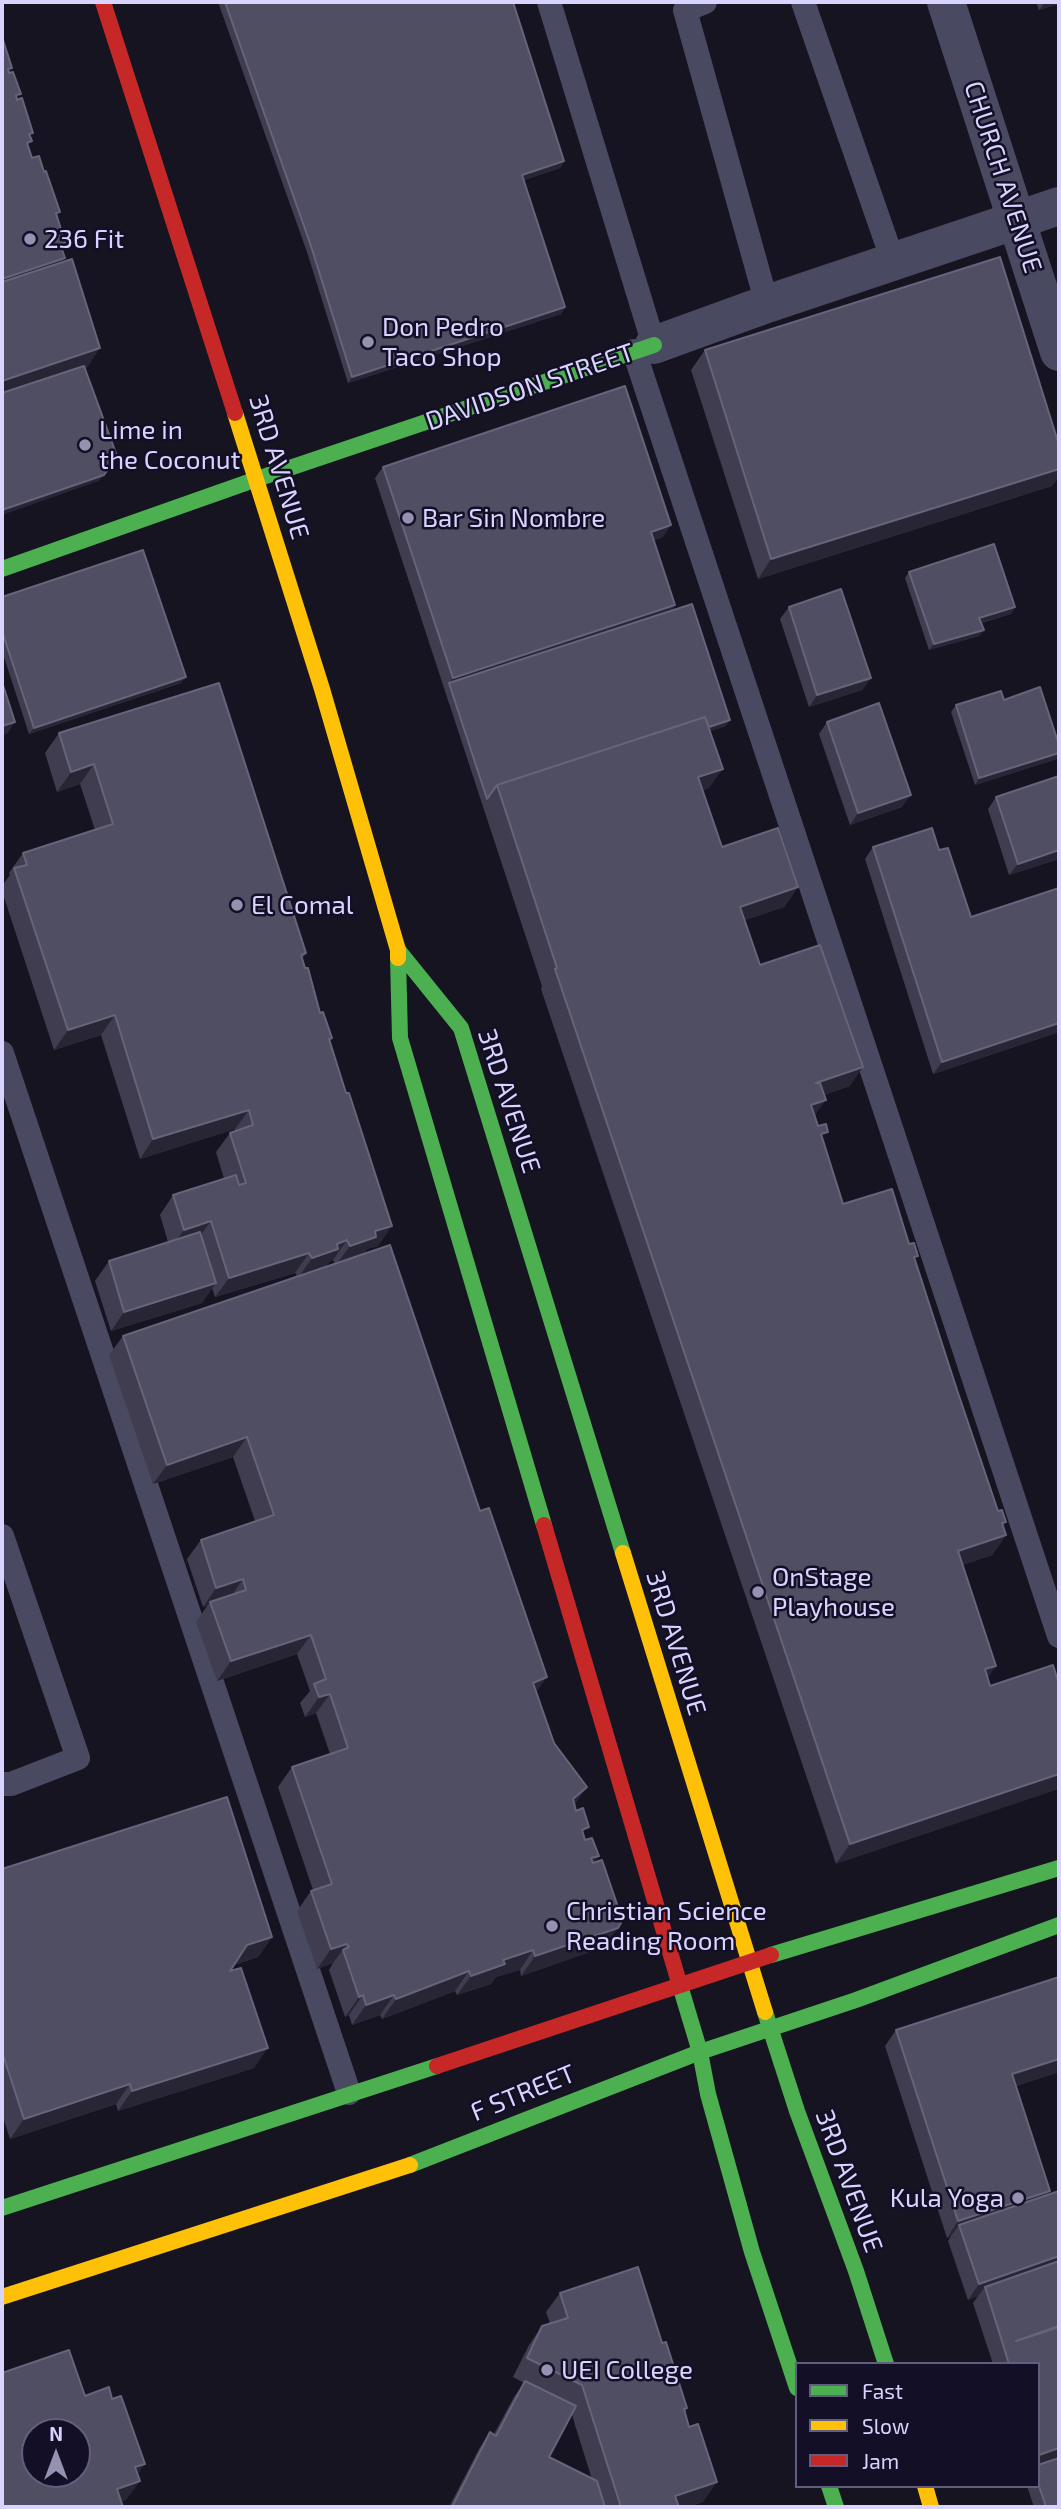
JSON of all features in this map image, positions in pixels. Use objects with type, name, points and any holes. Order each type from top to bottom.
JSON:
[{"type":"main road","name":"3RD AVENUE","points":[[103,2],[322,688],[398,950],[400,1038],[700,2052],[708,2094],[749,2239],[795,2382]]},
{"type":"main road","name":"DAVIDSON STREET","points":[[2,569],[644,348]]},
{"type":"main road","name":"3RD AVENUE","points":[[398,950],[461,1028],[749,1962],[797,2111],[856,2272],[885,2362]]},
{"type":"main road","name":"F STREET","points":[[2,2208],[680,1987],[749,1962],[1059,1868]]},
{"type":"main road","name":"F STREET","points":[[2,2297],[410,2165],[700,2052],[1059,1925]]},
{"type":"main road","points":[[830,2488],[836,2507]]},
{"type":"main road","points":[[926,2488],[932,2507]]},
{"type":"street","name":"CHURCH AVENUE","points":[[946,2],[1059,352]]},
{"type":"street","name":"DAVIDSON STREET","points":[[644,348],[1059,206]]},
{"type":"lane","points":[[549,2],[644,348],[1059,1636]]},
{"type":"lane","points":[[705,2],[685,10],[767,304]]},
{"type":"lane","points":[[803,2],[893,261]]},
{"type":"lane","points":[[2,1053],[349,2093]]},
{"type":"lane","points":[[2,1536],[78,1758],[11,1784],[2,1784]]},
{"type":"building","points":[[225,2],[513,2],[564,161],[522,175],[565,307],[352,377],[311,246]]},
{"type":"building","points":[[2,37],[12,68],[8,69],[9,73],[13,72],[21,94],[16,95],[17,100],[22,98],[33,133],[29,134],[32,141],[27,143],[32,158],[39,156],[60,212],[56,213],[65,243],[60,244],[65,258],[2,279]]},
{"type":"building","points":[[1000,257],[1059,445],[1059,469],[771,559],[705,350]]},
{"type":"building","points":[[72,259],[100,348],[2,381],[2,282]]},
{"type":"building","points":[[84,366],[117,456],[104,475],[2,510],[2,393]]},
{"type":"building","points":[[625,386],[671,525],[651,532],[675,605],[453,678],[383,467]]},
{"type":"building","points":[[994,544],[1015,607],[979,618],[984,630],[934,644],[909,572]]},
{"type":"building","points":[[143,550],[186,677],[34,728],[2,631],[2,597]]},
{"type":"building","points":[[841,589],[871,678],[817,695],[789,607]]},
{"type":"building","points":[[692,604],[730,720],[709,727],[705,717],[497,785],[487,799],[449,683]]},
{"type":"building","points":[[2,682],[15,722],[2,726]]},
{"type":"building","points":[[219,683],[306,953],[301,955],[305,968],[308,968],[320,1013],[323,1012],[332,1038],[329,1039],[346,1093],[349,1093],[392,1226],[375,1231],[376,1237],[350,1246],[347,1240],[337,1244],[338,1249],[312,1258],[309,1253],[229,1278],[211,1221],[184,1230],[173,1195],[236,1175],[239,1185],[246,1183],[230,1133],[253,1125],[249,1110],[153,1139],[115,1015],[68,1030],[14,868],[27,865],[23,853],[113,824],[94,764],[71,772],[59,733]]},
{"type":"building","points":[[1040,687],[1059,745],[1059,753],[979,778],[956,705],[1001,691],[1004,700]]},
{"type":"building","points":[[879,703],[911,795],[858,813],[827,722]]},
{"type":"building","points":[[705,717],[723,769],[698,777],[722,847],[778,828],[798,887],[740,907],[760,965],[820,945],[863,1067],[816,1083],[820,1083],[826,1100],[811,1105],[818,1126],[826,1124],[828,1132],[821,1134],[843,1204],[892,1189],[909,1244],[914,1243],[918,1256],[914,1257],[998,1511],[1002,1510],[1006,1522],[1002,1523],[1006,1535],[958,1551],[996,1666],[985,1669],[990,1686],[1053,1665],[1059,1684],[1059,1774],[850,1844],[555,969],[557,968],[497,785]]},
{"type":"building","points":[[1059,776],[1059,850],[1018,864],[996,797]]},
{"type":"building","points":[[932,828],[939,850],[948,848],[971,917],[1059,888],[1059,1023],[942,1062],[873,847]]},
{"type":"building","points":[[200,1232],[216,1283],[124,1312],[109,1261]]},
{"type":"building","points":[[390,1245],[480,1511],[489,1508],[547,1677],[533,1683],[554,1743],[587,1787],[573,1799],[576,1811],[583,1808],[589,1827],[582,1830],[585,1840],[592,1838],[599,1856],[591,1858],[593,1863],[602,1860],[621,1923],[618,1928],[535,1956],[533,1950],[503,1960],[505,1964],[471,1976],[469,1971],[396,1999],[394,1995],[366,2005],[363,1995],[359,1997],[343,1950],[349,1947],[347,1944],[331,1949],[311,1891],[332,1884],[292,1767],[348,1748],[330,1694],[319,1697],[314,1684],[326,1679],[311,1635],[231,1661],[210,1602],[246,1590],[243,1579],[216,1588],[201,1540],[274,1515],[247,1437],[167,1465],[123,1336]]},
{"type":"building","points":[[227,1797],[272,1937],[247,1945],[230,1971],[241,1968],[268,2048],[132,2091],[130,2084],[24,2119],[2,2052],[2,1869]]},
{"type":"building","points":[[1059,1977],[1059,2059],[1012,2074],[1050,2191],[958,2221],[896,2030]]},
{"type":"building","points":[[1059,2191],[1059,2256],[979,2284],[959,2225]]},
{"type":"building","points":[[1059,2261],[1059,2326],[1016,2341],[1059,2327],[1059,2448],[1040,2455],[1040,2362],[1008,2362],[985,2287]]},
{"type":"building","points":[[638,2267],[662,2343],[666,2342],[687,2408],[684,2409],[689,2427],[698,2424],[717,2482],[675,2496],[679,2507],[621,2507],[582,2385],[527,2358],[542,2326],[568,2318],[560,2293]]},
{"type":"building","points":[[69,2350],[85,2396],[109,2387],[112,2399],[121,2396],[145,2464],[135,2467],[140,2481],[117,2489],[123,2507],[2,2507],[2,2373]]},
{"type":"building","points":[[525,2381],[576,2406],[549,2457],[597,2481],[605,2507],[452,2507],[490,2432],[496,2436]]},
{"type":"building","points":[[1059,2458],[1059,2507],[1046,2507],[1040,2488],[1040,2464]]},
{"type":"traffic: fast","points":[[2,569],[257,479],[654,345]]},
{"type":"traffic: fast","points":[[398,950],[461,1028],[623,1553]]},
{"type":"traffic: fast","points":[[398,958],[400,1038],[544,1525]]},
{"type":"traffic: fast","points":[[771,1955],[1059,1868]]},
{"type":"traffic: fast","points":[[410,2165],[700,2052],[856,2000],[1059,1925]]},
{"type":"traffic: fast","points":[[678,1979],[700,2052],[708,2094],[752,2252],[795,2382]]},
{"type":"traffic: fast","points":[[765,2012],[885,2362]]},
{"type":"traffic: fast","points":[[2,2208],[437,2066]]},
{"type":"traffic: fast","points":[[830,2488],[836,2507]]},
{"type":"traffic: slow","points":[[235,413],[322,689],[398,950],[398,958]]},
{"type":"traffic: slow","points":[[623,1553],[765,2012]]},
{"type":"traffic: slow","points":[[2,2297],[410,2165]]},
{"type":"traffic: slow","points":[[926,2488],[931,2507]]},
{"type":"traffic: jam","points":[[103,2],[235,413]]},
{"type":"traffic: jam","points":[[544,1525],[678,1979]]},
{"type":"traffic: jam","points":[[437,2066],[771,1955]]},
{"type":"place","name":"236 Fit","points":[[30,239]]},
{"type":"place","name":"Don Pedro Taco Shop","points":[[368,342]]},
{"type":"place","name":"Lime in the Coconut","points":[[85,445]]},
{"type":"place","name":"Bar Sin Nombre","points":[[408,518]]},
{"type":"place","name":"El Comal","points":[[237,905]]},
{"type":"place","name":"OnStage Playhouse","points":[[758,1592]]},
{"type":"place","name":"Christian Science Reading Room","points":[[552,1926]]},
{"type":"place","name":"Kula Yoga","points":[[1018,2198]]},
{"type":"place","name":"UEI College","points":[[547,2370]]}]
